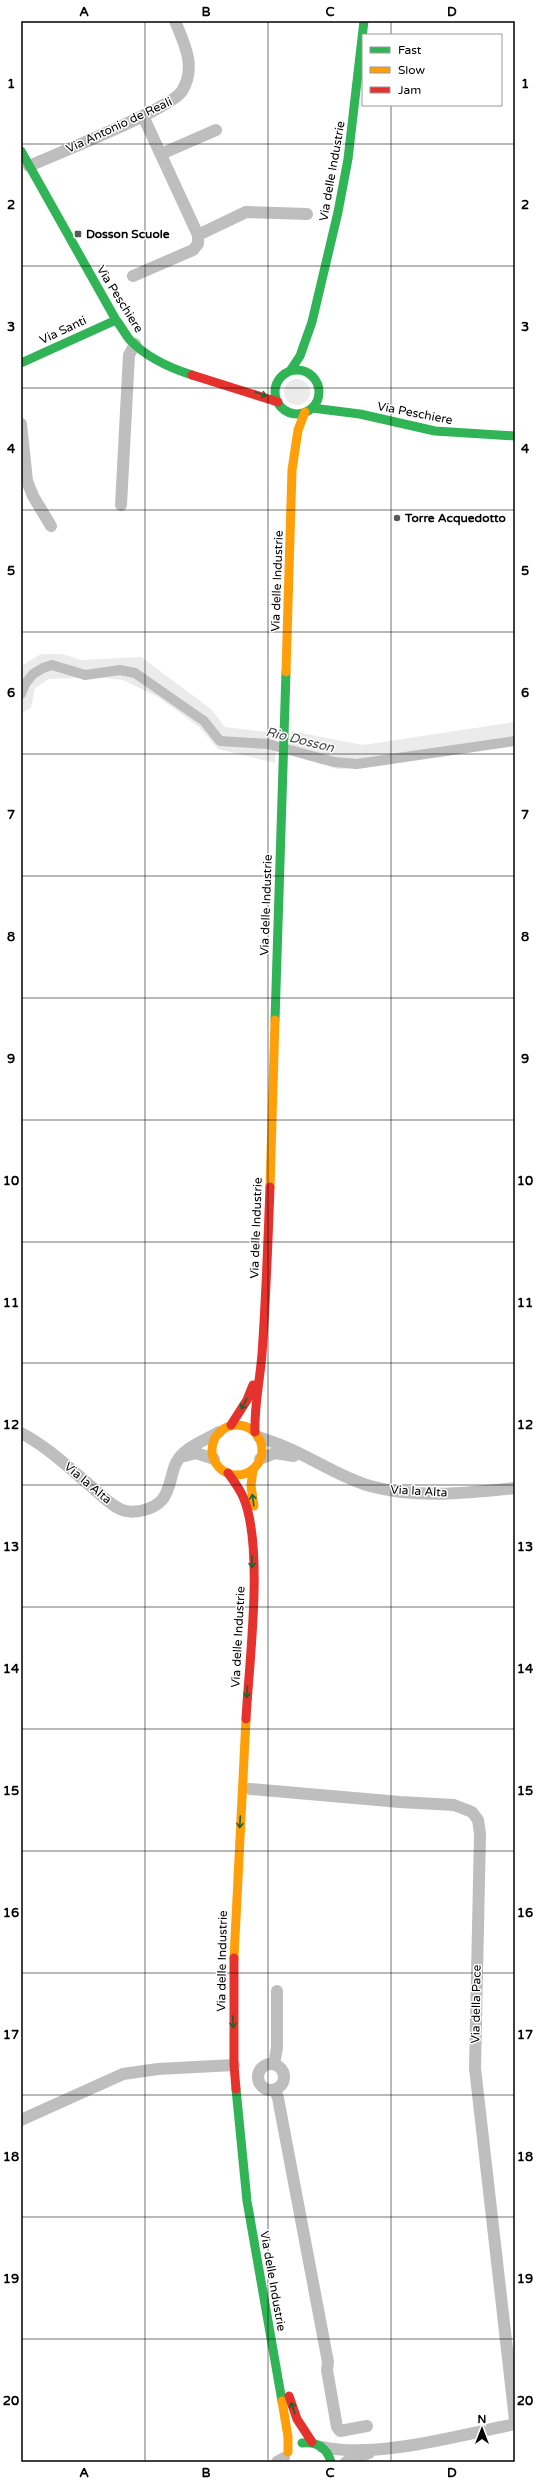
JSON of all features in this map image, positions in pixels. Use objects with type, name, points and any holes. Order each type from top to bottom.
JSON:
[{"type":"main road","name":"Via delle Industrie","points":[[362,34],[364,21]]},
{"type":"main road","name":"Via delle Industrie","points":[[290,372],[300,356],[312,322],[345,182],[362,38]]},
{"type":"main road","name":"Via Peschiere","points":[[21,151],[116,320],[135,344],[146,354],[166,365],[216,380],[278,402]]},
{"type":"main road","name":"Via Santi","points":[[21,363],[116,320]]},
{"type":"main road","name":"Via delle Industrie","points":[[312,322],[311,362],[315,379]]},
{"type":"main road","points":[[216,380],[261,384],[279,380],[290,372],[304,371],[315,379],[319,389],[319,396],[308,410],[292,413],[286,410],[278,402],[276,387],[279,380]]},
{"type":"main road","points":[[319,389],[332,400],[360,414]]},
{"type":"main road","name":"Via delle Industrie","points":[[286,410],[292,470]]},
{"type":"main road","name":"Via delle Industrie","points":[[257,1434],[254,1412],[263,1340],[292,470],[298,430],[308,410]]},
{"type":"main road","name":"Via Peschiere","points":[[308,410],[360,414],[435,431],[515,436]]},
{"type":"main road","name":"Via delle Industrie","points":[[231,1425],[247,1400],[253,1385],[263,1340]]},
{"type":"main road","points":[[231,1425],[248,1427],[257,1434],[262,1452],[260,1459],[253,1469],[241,1474],[228,1473],[214,1459],[212,1445],[219,1432],[231,1425]]},
{"type":"main road","name":"Via delle Industrie","points":[[253,1469],[251,1486],[259,1540],[261,1577],[243,1906],[240,2013],[243,2078],[252,2182],[288,2392],[297,2419],[317,2445],[328,2453],[331,2462]]},
{"type":"main road","name":"Via delle Industrie","points":[[228,1473],[240,1488],[247,1508],[252,1559],[253,1594],[235,1910],[233,1993],[234,2065],[247,2201],[288,2437],[283,2458]]},
{"type":"main road","points":[[283,2458],[300,2443],[317,2445]]},
{"type":"street","name":"Via Antonio de Reali","points":[[29,166],[143,116],[178,96],[186,83],[189,70],[188,50],[175,21]]},
{"type":"street","points":[[133,276],[193,250],[198,244],[198,235],[143,116]]},
{"type":"street","points":[[161,154],[216,130]]},
{"type":"street","points":[[198,235],[246,212],[307,214]]},
{"type":"street","points":[[121,505],[129,355],[135,344]]},
{"type":"street","points":[[21,424],[27,481],[33,496],[51,526]]},
{"type":"street","points":[[178,1459],[186,1450],[219,1432]]},
{"type":"street","name":"Via la Alta","points":[[21,1433],[44,1447],[107,1502],[120,1509],[131,1512],[149,1509],[160,1502],[169,1489],[178,1459]]},
{"type":"street","points":[[257,1434],[327,1467]]},
{"type":"street","points":[[178,1459],[196,1453],[214,1459]]},
{"type":"street","points":[[260,1459],[271,1454],[286,1454],[327,1467]]},
{"type":"street","name":"Via la Alta","points":[[327,1467],[369,1486],[417,1493],[465,1493],[515,1488]]},
{"type":"street","name":"Via della Pace","points":[[250,1789],[400,1802],[454,1805],[467,1809],[478,1820],[480,1834],[474,2068],[515,2420]]},
{"type":"street","points":[[274,2064],[277,2048],[277,1991]]},
{"type":"street","points":[[274,2064],[283,2071],[284,2079],[281,2086],[274,2090],[263,2088],[258,2078],[263,2067],[274,2064]]},
{"type":"street","points":[[21,2120],[123,2074],[158,2069],[234,2065]]},
{"type":"street","points":[[274,2090],[278,2098],[306,2243],[328,2362],[327,2370],[337,2427],[340,2431],[367,2426]]},
{"type":"street","points":[[317,2445],[340,2450],[376,2450],[515,2424]]},
{"type":"street","points":[[346,2462],[376,2450]]},
{"type":"shaded area","points":[[297,379],[306,383],[310,392],[306,401],[297,405],[288,401],[284,392],[288,383]]},
{"type":"shaded area","points":[[41,654],[62,654],[81,660],[141,657],[211,709],[225,727],[276,733],[275,763],[218,749],[199,727],[158,697],[123,680],[98,677],[49,679],[35,688],[31,708],[21,713],[21,666]]},
{"type":"shaded area","points":[[515,722],[515,745],[359,768],[337,769],[290,755],[291,731],[363,745]]},
{"type":"waterway","name":"Rio Dosson","points":[[21,694],[25,684],[33,674],[52,665],[85,675],[120,670],[135,673],[204,721],[220,741],[268,744],[334,762],[357,764],[515,741]]},
{"type":"traffic: fast","points":[[362,34],[364,21]]},
{"type":"traffic: fast","points":[[290,371],[300,356],[312,322],[338,212],[348,159],[362,38]]},
{"type":"traffic: fast","points":[[21,151],[116,320],[128,338],[151,357],[167,366],[192,375]]},
{"type":"traffic: fast","points":[[21,363],[116,320]]},
{"type":"traffic: fast","points":[[297,370],[309,374],[315,380],[319,392],[315,404],[309,410],[297,414],[285,410],[279,404],[275,392],[279,380],[285,374],[297,370]]},
{"type":"traffic: fast","points":[[312,408],[360,414],[435,431],[515,436]]},
{"type":"traffic: fast","points":[[275,1020],[286,672]]},
{"type":"traffic: fast","points":[[236,2089],[247,2201],[282,2401]]},
{"type":"traffic: fast","points":[[302,2443],[312,2443],[321,2446],[327,2453],[331,2462]]},
{"type":"traffic: slow","points":[[286,672],[292,470],[298,430],[305,412]]},
{"type":"traffic: slow","points":[[270,1187],[275,1020]]},
{"type":"traffic: slow","points":[[232,1425],[242,1425],[255,1432],[262,1445],[262,1450],[262,1455],[255,1468],[242,1475],[232,1475],[223,1471],[216,1464],[212,1455],[212,1445],[216,1436],[223,1429],[232,1425]]},
{"type":"traffic: slow","points":[[253,1469],[251,1486],[254,1506]]},
{"type":"traffic: slow","points":[[234,1958],[246,1719]]},
{"type":"traffic: slow","points":[[282,2401],[288,2437],[288,2452]]},
{"type":"traffic: jam","points":[[192,375],[278,402]]},
{"type":"traffic: jam","points":[[255,1432],[255,1412],[261,1364],[267,1270],[270,1187]]},
{"type":"traffic: jam","points":[[231,1425],[247,1400],[253,1385]]},
{"type":"traffic: jam","points":[[228,1473],[239,1488],[244,1499],[250,1521],[253,1547],[254,1607],[246,1719]]},
{"type":"traffic: jam","points":[[234,1958],[234,2065],[236,2089]]},
{"type":"traffic: jam","points":[[289,2396],[297,2419],[312,2442]]},
{"type":"place","name":"Dosson Scuole","points":[[78,234]]},
{"type":"place","name":"Torre Acquedotto","points":[[397,518]]}]
